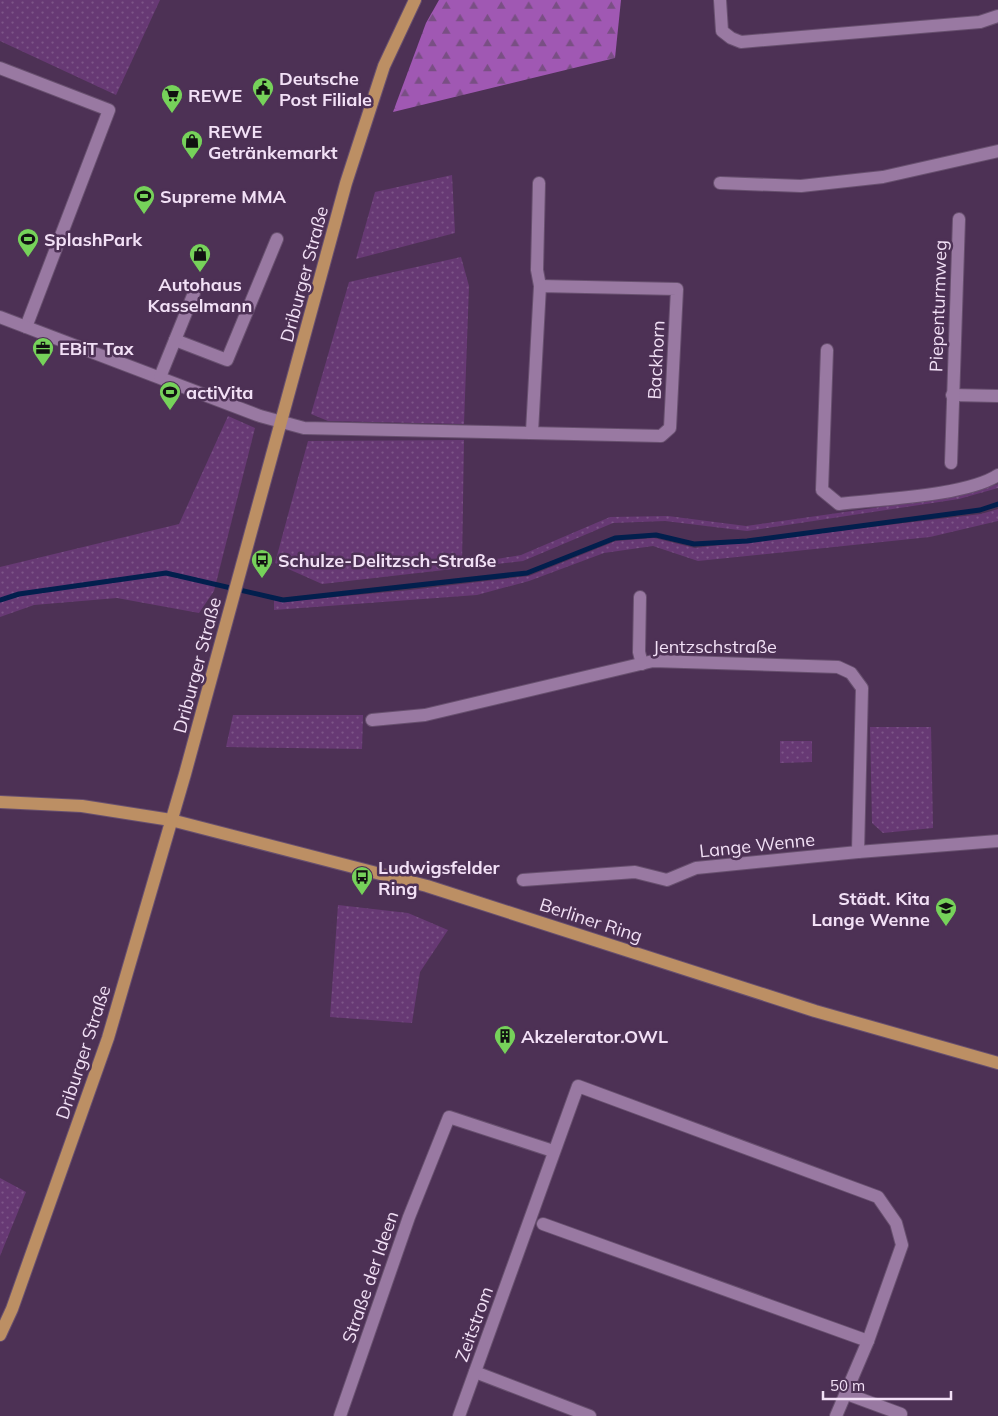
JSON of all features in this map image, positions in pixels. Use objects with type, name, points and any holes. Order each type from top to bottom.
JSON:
[{"type":"main road","name":"Driburger Straße","points":[[0,1335],[12,1309],[108,1038],[234,596],[280,423],[362,134],[384,66],[415,0]]},
{"type":"main road","points":[[0,802],[82,806],[171,820]]},
{"type":"main road","name":"Berliner Ring","points":[[171,820],[427,886],[815,1011],[998,1063]]},
{"type":"street","points":[[720,0],[722,31],[731,38],[741,42],[980,22],[998,16]]},
{"type":"street","points":[[0,68],[108,110],[26,327]]},
{"type":"street","points":[[720,183],[801,186],[883,178],[998,151]]},
{"type":"street","points":[[532,432],[540,286],[537,270],[539,183]]},
{"type":"street","name":"Piepenturmweg","points":[[951,462],[958,219]]},
{"type":"street","points":[[175,340],[227,360],[277,239]]},
{"type":"street","name":"Backhorn","points":[[280,423],[304,428],[661,436],[670,428],[678,289],[540,286]]},
{"type":"street","points":[[160,378],[194,293]]},
{"type":"street","points":[[0,317],[280,423]]},
{"type":"street","points":[[826,350],[822,490],[839,504],[957,490],[991,480],[998,475]]},
{"type":"street","name":"Piepenturmweg","points":[[952,394],[998,396]]},
{"type":"street","points":[[640,598],[638,619],[639,652],[642,664]]},
{"type":"street","name":"Jentzschstraße","points":[[372,720],[425,715],[642,664],[670,660],[838,667],[851,673],[862,688],[858,852]]},
{"type":"street","name":"Lange Wenne","points":[[523,880],[635,872],[667,880],[696,868],[858,852],[998,841]]},
{"type":"street","name":"Zeitstrom","points":[[459,1416],[578,1086],[878,1197],[896,1223],[902,1245],[868,1342]]},
{"type":"street","name":"Straße der Ideen","points":[[340,1416],[409,1217],[449,1116],[553,1151]]},
{"type":"street","points":[[542,1224],[868,1342],[836,1416]]},
{"type":"street","points":[[475,1372],[590,1416]]},
{"type":"street","points":[[847,1394],[901,1414]]},
{"type":"shaded area","points":[[0,0],[160,0],[116,95],[0,41]]},
{"type":"shaded area","points":[[452,175],[455,233],[356,259],[375,192]]},
{"type":"shaded area","points":[[461,257],[469,286],[464,424],[328,421],[311,414],[349,282]]},
{"type":"shaded area","points":[[228,416],[255,428],[214,591],[199,613],[117,598],[34,605],[0,617],[0,567],[179,524]]},
{"type":"shaded area","points":[[464,440],[462,565],[521,555],[610,517],[668,516],[746,526],[958,496],[998,484],[998,488],[959,499],[747,531],[665,521],[613,523],[523,561],[322,584],[275,563],[308,441]]},
{"type":"shaded area","points":[[998,509],[998,521],[930,537],[698,561],[653,546],[604,553],[529,581],[477,595],[274,610],[274,600],[282,602],[410,590],[529,576],[616,541],[654,538],[695,548],[981,514]]},
{"type":"shaded area","points":[[233,715],[363,715],[362,749],[226,747]]},
{"type":"shaded area","points":[[870,727],[931,727],[933,828],[883,833],[872,823]]},
{"type":"shaded area","points":[[780,741],[812,741],[812,762],[780,763]]},
{"type":"shaded area","points":[[338,905],[408,913],[448,930],[420,972],[412,1023],[330,1017]]},
{"type":"shaded area","points":[[0,1178],[26,1192],[0,1256]]},
{"type":"green space","points":[[439,0],[621,0],[615,58],[393,112],[426,23]]},
{"type":"waterway","points":[[0,600],[19,594],[166,573],[283,600],[527,573],[615,538],[656,535],[694,544],[747,541],[980,510],[998,504]]},
{"type":"place","name":"Deutsche Post Filiale","points":[[263,107]]},
{"type":"place","name":"REWE","points":[[172,114]]},
{"type":"place","name":"REWE Getränkemarkt","points":[[192,160]]},
{"type":"place","name":"Supreme MMA","points":[[144,215]]},
{"type":"place","name":"SplashPark","points":[[28,258]]},
{"type":"place","name":"Autohaus Kasselmann","points":[[200,273]]},
{"type":"place","name":"EBiT Tax","points":[[43,367]]},
{"type":"place","name":"actiVita","points":[[170,411]]},
{"type":"place","name":"Schulze-Delitzsch-Straße","points":[[262,579]]},
{"type":"place","name":"Ludwigsfelder Ring","points":[[362,896]]},
{"type":"place","name":"Städt. Kita Lange Wenne","points":[[946,927]]},
{"type":"place","name":"Akzelerator.OWL","points":[[505,1055]]}]
